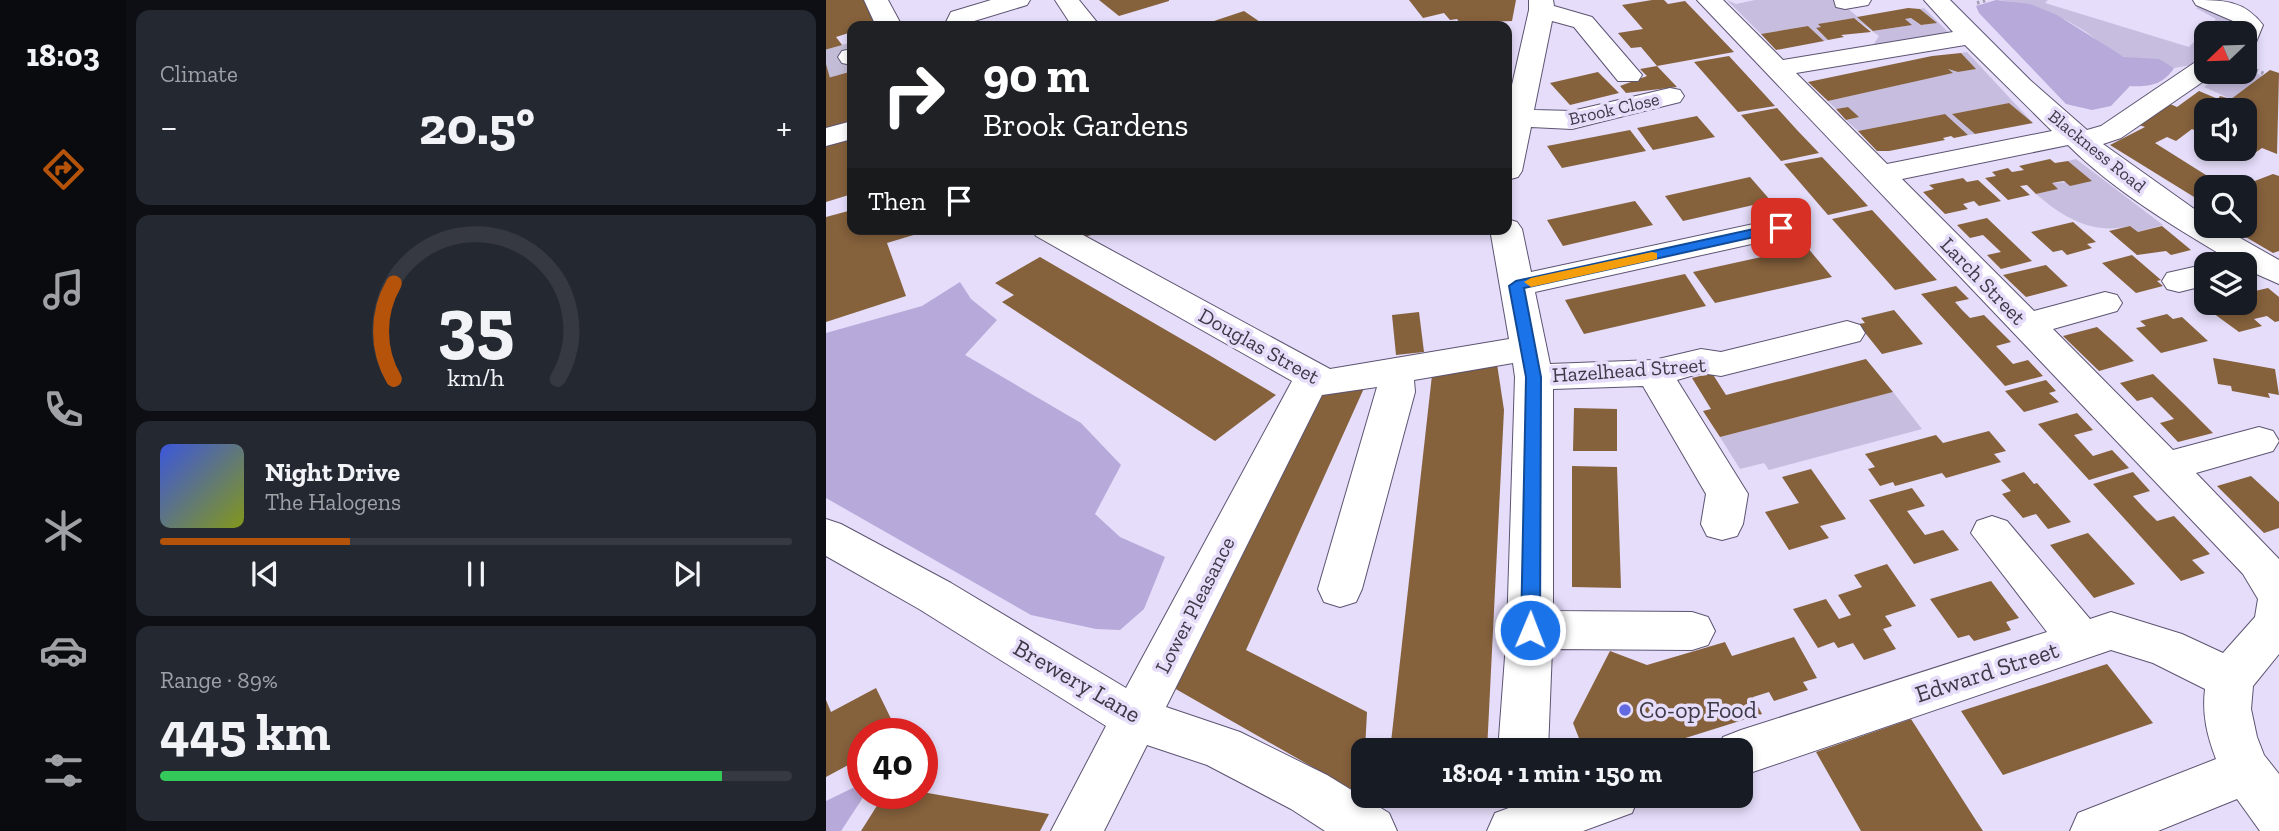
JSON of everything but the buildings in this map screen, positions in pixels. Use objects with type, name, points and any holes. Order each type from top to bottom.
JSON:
[{"type":"street","points":[[876,0],[887,21]]},
{"type":"street","points":[[959,21],[960,17],[1018,0]]},
{"type":"street","points":[[1067,0],[1079,21]]},
{"type":"street","points":[[1541,5],[1589,0]]},
{"type":"street","name":"Larch Street","points":[[1709,0],[2165,467],[2272,586]]},
{"type":"street","name":"Blackness Road","points":[[1936,0],[2077,139],[2193,225],[2258,267]]},
{"type":"street","points":[[2195,2],[2224,6],[2247,21]]},
{"type":"street","points":[[1512,144],[1517,118],[1515,84],[1535,40],[1541,5]]},
{"type":"street","points":[[1541,5],[1583,22],[1628,75]]},
{"type":"street","points":[[1776,69],[1972,36]]},
{"type":"street","points":[[1512,39],[1535,40]]},
{"type":"street","points":[[1879,175],[1991,152],[2111,132],[2194,76]]},
{"type":"street","name":"Brook Close","points":[[1517,118],[1572,120],[1670,96]]},
{"type":"street","points":[[826,137],[847,131]]},
{"type":"street","points":[[1516,286],[1781,228]]},
{"type":"street","name":"Douglas Street","points":[[1059,235],[1325,383],[1395,371],[1532,363]]},
{"type":"street","points":[[1507,235],[1532,363],[1530,630],[1525,738]]},
{"type":"street","points":[[2026,325],[2105,303]]},
{"type":"street","name":"Hazelhead Street","points":[[1532,363],[1654,373],[1701,361],[1721,364],[1847,333]]},
{"type":"street","points":[[1340,589],[1396,392],[1395,371]]},
{"type":"street","points":[[1654,373],[1727,494],[1722,524]]},
{"type":"street","name":"Lower Pleasance","points":[[1077,831],[1312,378]]},
{"type":"street","points":[[2165,467],[2259,441]]},
{"type":"street","points":[[1992,533],[2081,641]]},
{"type":"street","name":"Brewery Lane","points":[[826,536],[935,596],[1136,719],[1222,748],[1309,792],[1371,831]]},
{"type":"street","points":[[2272,586],[2277,624],[2230,680],[2227,709],[2232,737],[2246,771],[2279,814]]},
{"type":"street","points":[[1530,630],[1692,631]]},
{"type":"street","name":"Edward Street","points":[[1753,748],[2111,631],[2166,648],[2230,680]]},
{"type":"street","points":[[2096,831],[2246,771]]},
{"type":"street","points":[[1512,831],[1517,808]]},
{"type":"street","points":[[1512,831],[1579,808]]},
{"type":"path","points":[[2258,71],[2265,74]]},
{"type":"shaded area","points":[[1727,0],[1736,4],[1755,0],[1838,0],[1874,31],[1911,25],[1905,19],[1911,18],[1921,25],[1936,23],[1920,9],[1924,8],[1950,34],[1872,47],[1879,36],[1854,18],[1819,24],[1821,27],[1816,29],[1828,40],[1824,41],[1808,26],[1761,34]]},
{"type":"shaded area","points":[[1996,0],[2030,4],[2057,15],[2124,57],[2159,59],[2174,68],[2155,84],[2130,86],[2111,106],[2092,110],[2066,104],[1979,13],[1976,6]]},
{"type":"shaded area","points":[[1999,0],[2048,0],[2045,3],[2189,47],[2194,42],[2194,63],[2174,68],[2160,61],[2122,56],[2055,15]]},
{"type":"shaded area","points":[[2200,6],[2235,21],[2214,21],[2216,19],[2196,8]]},
{"type":"shaded area","points":[[1967,52],[2033,123],[2009,103],[1953,114],[1975,134],[1968,135],[1945,114],[1858,131],[1846,120],[1858,117],[1848,107],[1836,109],[1828,101],[1952,73],[1948,69],[1958,72],[1975,69],[1961,53]]},
{"type":"shaded area","points":[[2208,84],[2252,84],[2232,98],[2204,87]]},
{"type":"shaded area","points":[[2076,159],[2163,225],[2138,232],[2130,226],[2091,226],[2068,217],[2036,194],[2057,189],[2052,183],[2091,181],[2068,161]]},
{"type":"shaded area","points":[[960,282],[971,299],[997,320],[965,355],[1081,423],[1121,465],[1095,514],[1120,537],[1165,557],[1144,609],[1120,630],[1096,629],[1031,615],[826,498],[826,333],[922,306]]},
{"type":"shaded area","points":[[1893,392],[1922,429],[1769,470],[1764,463],[1740,469],[1720,437]]},
{"type":"shaded area","points":[[847,791],[847,809],[855,809],[841,831],[826,831],[826,801]]},
{"type":"tunnel","points":[[826,64],[847,58]]},
{"type":"slow traffic","points":[[1531,282],[1652,256]]},
{"type":"place","name":"Co-op Food","points":[[1625,710]]},
{"type":"route","points":[[1530,630],[1534,377],[1516,286],[1781,228]]}]
